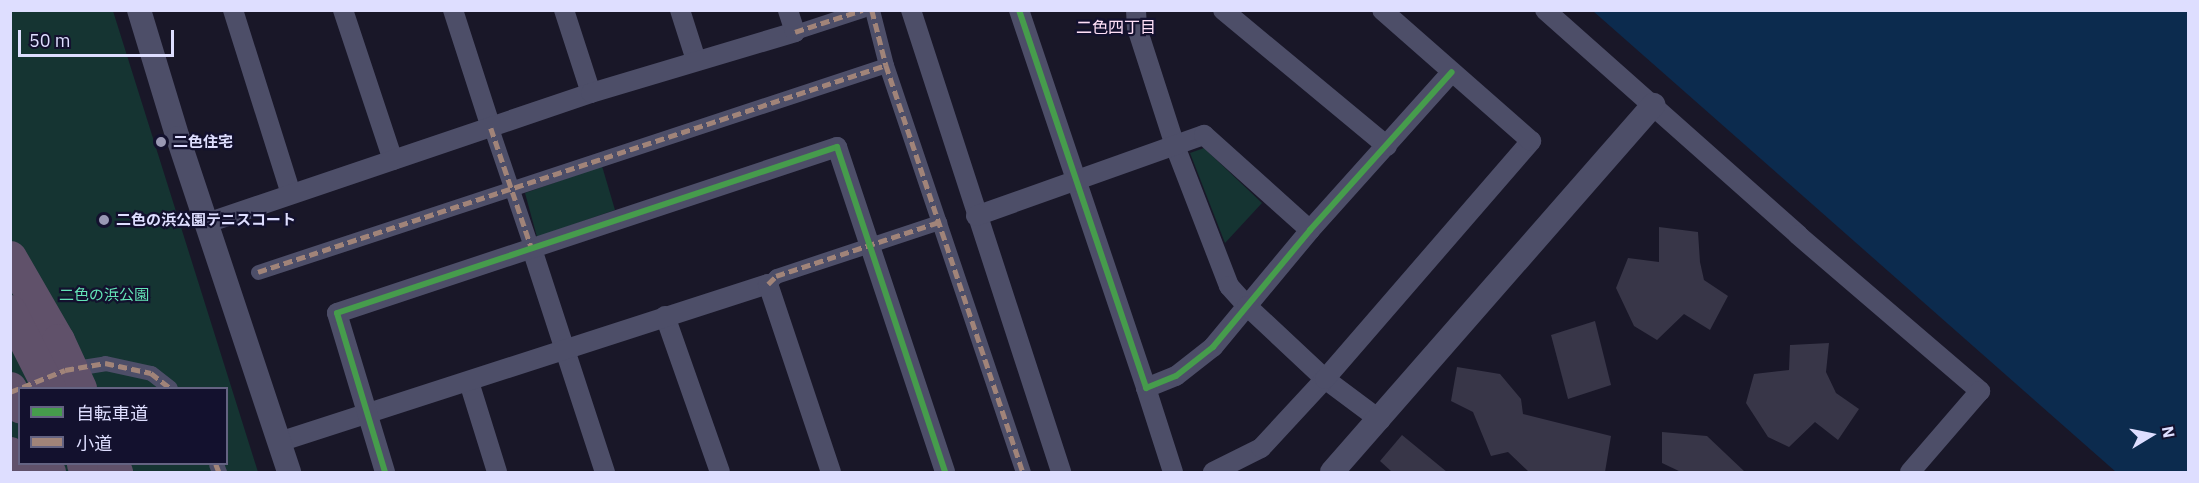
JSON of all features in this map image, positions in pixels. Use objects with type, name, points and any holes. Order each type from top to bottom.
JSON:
[{"type":"highway","points":[[10,257],[57,340],[80,387]]},
{"type":"highway","points":[[10,311],[48,387]]},
{"type":"highway","points":[[10,390],[18,404]]},
{"type":"highway","points":[[10,453],[19,472]]},
{"type":"street","points":[[139,10],[289,472]]},
{"type":"street","points":[[233,10],[291,194]]},
{"type":"street","points":[[343,10],[393,160]]},
{"type":"street","points":[[453,10],[605,472]]},
{"type":"street","points":[[564,10],[591,93]]},
{"type":"street","points":[[680,10],[696,60]]},
{"type":"street","points":[[788,10],[795,32]]},
{"type":"street","points":[[207,223],[591,93],[862,10]]},
{"type":"street","points":[[872,10],[886,65],[1023,472]]},
{"type":"street","points":[[910,10],[1061,472]]},
{"type":"street","points":[[1020,10],[1173,472]]},
{"type":"street","points":[[1136,10],[1137,28],[1175,146],[1229,286],[1247,306],[1326,379],[1380,420]]},
{"type":"street","points":[[1223,10],[1387,146]]},
{"type":"street","points":[[1213,472],[1261,448],[1326,379],[1531,141],[1382,10]]},
{"type":"street","points":[[1545,10],[1798,235],[1980,391],[1910,472]]},
{"type":"street","points":[[258,273],[886,65]]},
{"type":"street","points":[[1146,388],[1176,376],[1213,347],[1311,230],[1452,72]]},
{"type":"street","points":[[1332,472],[1380,420],[1653,105]]},
{"type":"street","points":[[976,216],[1204,135],[1311,230]]},
{"type":"street","points":[[385,472],[337,313],[837,147],[945,472]]},
{"type":"street","points":[[279,442],[768,284],[776,276],[939,222]]},
{"type":"street","points":[[768,284],[831,472]]},
{"type":"street","points":[[665,316],[720,472]]},
{"type":"street","points":[[18,387],[64,370],[105,363],[151,373],[169,387]]},
{"type":"street","points":[[469,382],[497,472]]},
{"type":"green space","name":"二色の浜公園テニスコート","points":[[10,11],[113,11],[258,472],[11,472]]},
{"type":"green space","points":[[1204,148],[1262,203],[1225,243],[1190,153]]},
{"type":"green space","points":[[602,166],[615,210],[537,237],[525,193]]},
{"type":"water","points":[[1593,11],[2188,11],[2188,472],[2116,472]]},
{"type":"building","points":[[1659,227],[1698,232],[1704,280],[1728,296],[1710,330],[1684,314],[1657,340],[1634,326],[1616,288],[1628,258],[1659,262]]},
{"type":"building","points":[[1595,321],[1611,385],[1568,399],[1551,335]]},
{"type":"building","points":[[1829,343],[1826,372],[1836,393],[1859,409],[1838,440],[1815,422],[1789,447],[1768,437],[1746,403],[1754,374],[1789,370],[1790,345]]},
{"type":"building","points":[[1457,367],[1500,374],[1521,399],[1523,414],[1611,436],[1605,472],[1529,472],[1508,452],[1491,456],[1473,412],[1451,401]]},
{"type":"building","points":[[1662,432],[1707,436],[1745,472],[1681,472],[1662,463]]},
{"type":"building","points":[[1402,435],[1447,472],[1392,472],[1380,461]]},
{"type":"marked path","points":[[795,32],[862,10]]},
{"type":"marked path","points":[[872,10],[886,65],[1023,472]]},
{"type":"marked path","points":[[258,272],[886,65]]},
{"type":"marked path","points":[[491,128],[532,249]]},
{"type":"marked path","points":[[768,284],[776,276],[939,222]]},
{"type":"marked path","points":[[22,387],[65,370],[105,363],[151,373],[169,387]]},
{"type":"marked path","points":[[10,392],[18,389]]},
{"type":"marked path","points":[[216,465],[219,472]]},
{"type":"cycle path","points":[[1019,10],[1146,388],[1176,376],[1213,347],[1310,230],[1452,72]]},
{"type":"cycle path","points":[[385,472],[337,313],[837,147],[945,472]]},
{"type":"place","name":"二色住宅","points":[[161,142]]},
{"type":"place","name":"二色の浜公園テニスコート","points":[[104,220]]},
{"type":"district","name":"二色四丁目","points":[[1116,27]]},
{"type":"park label","name":"二色の浜公園","points":[[104,295]]}]
